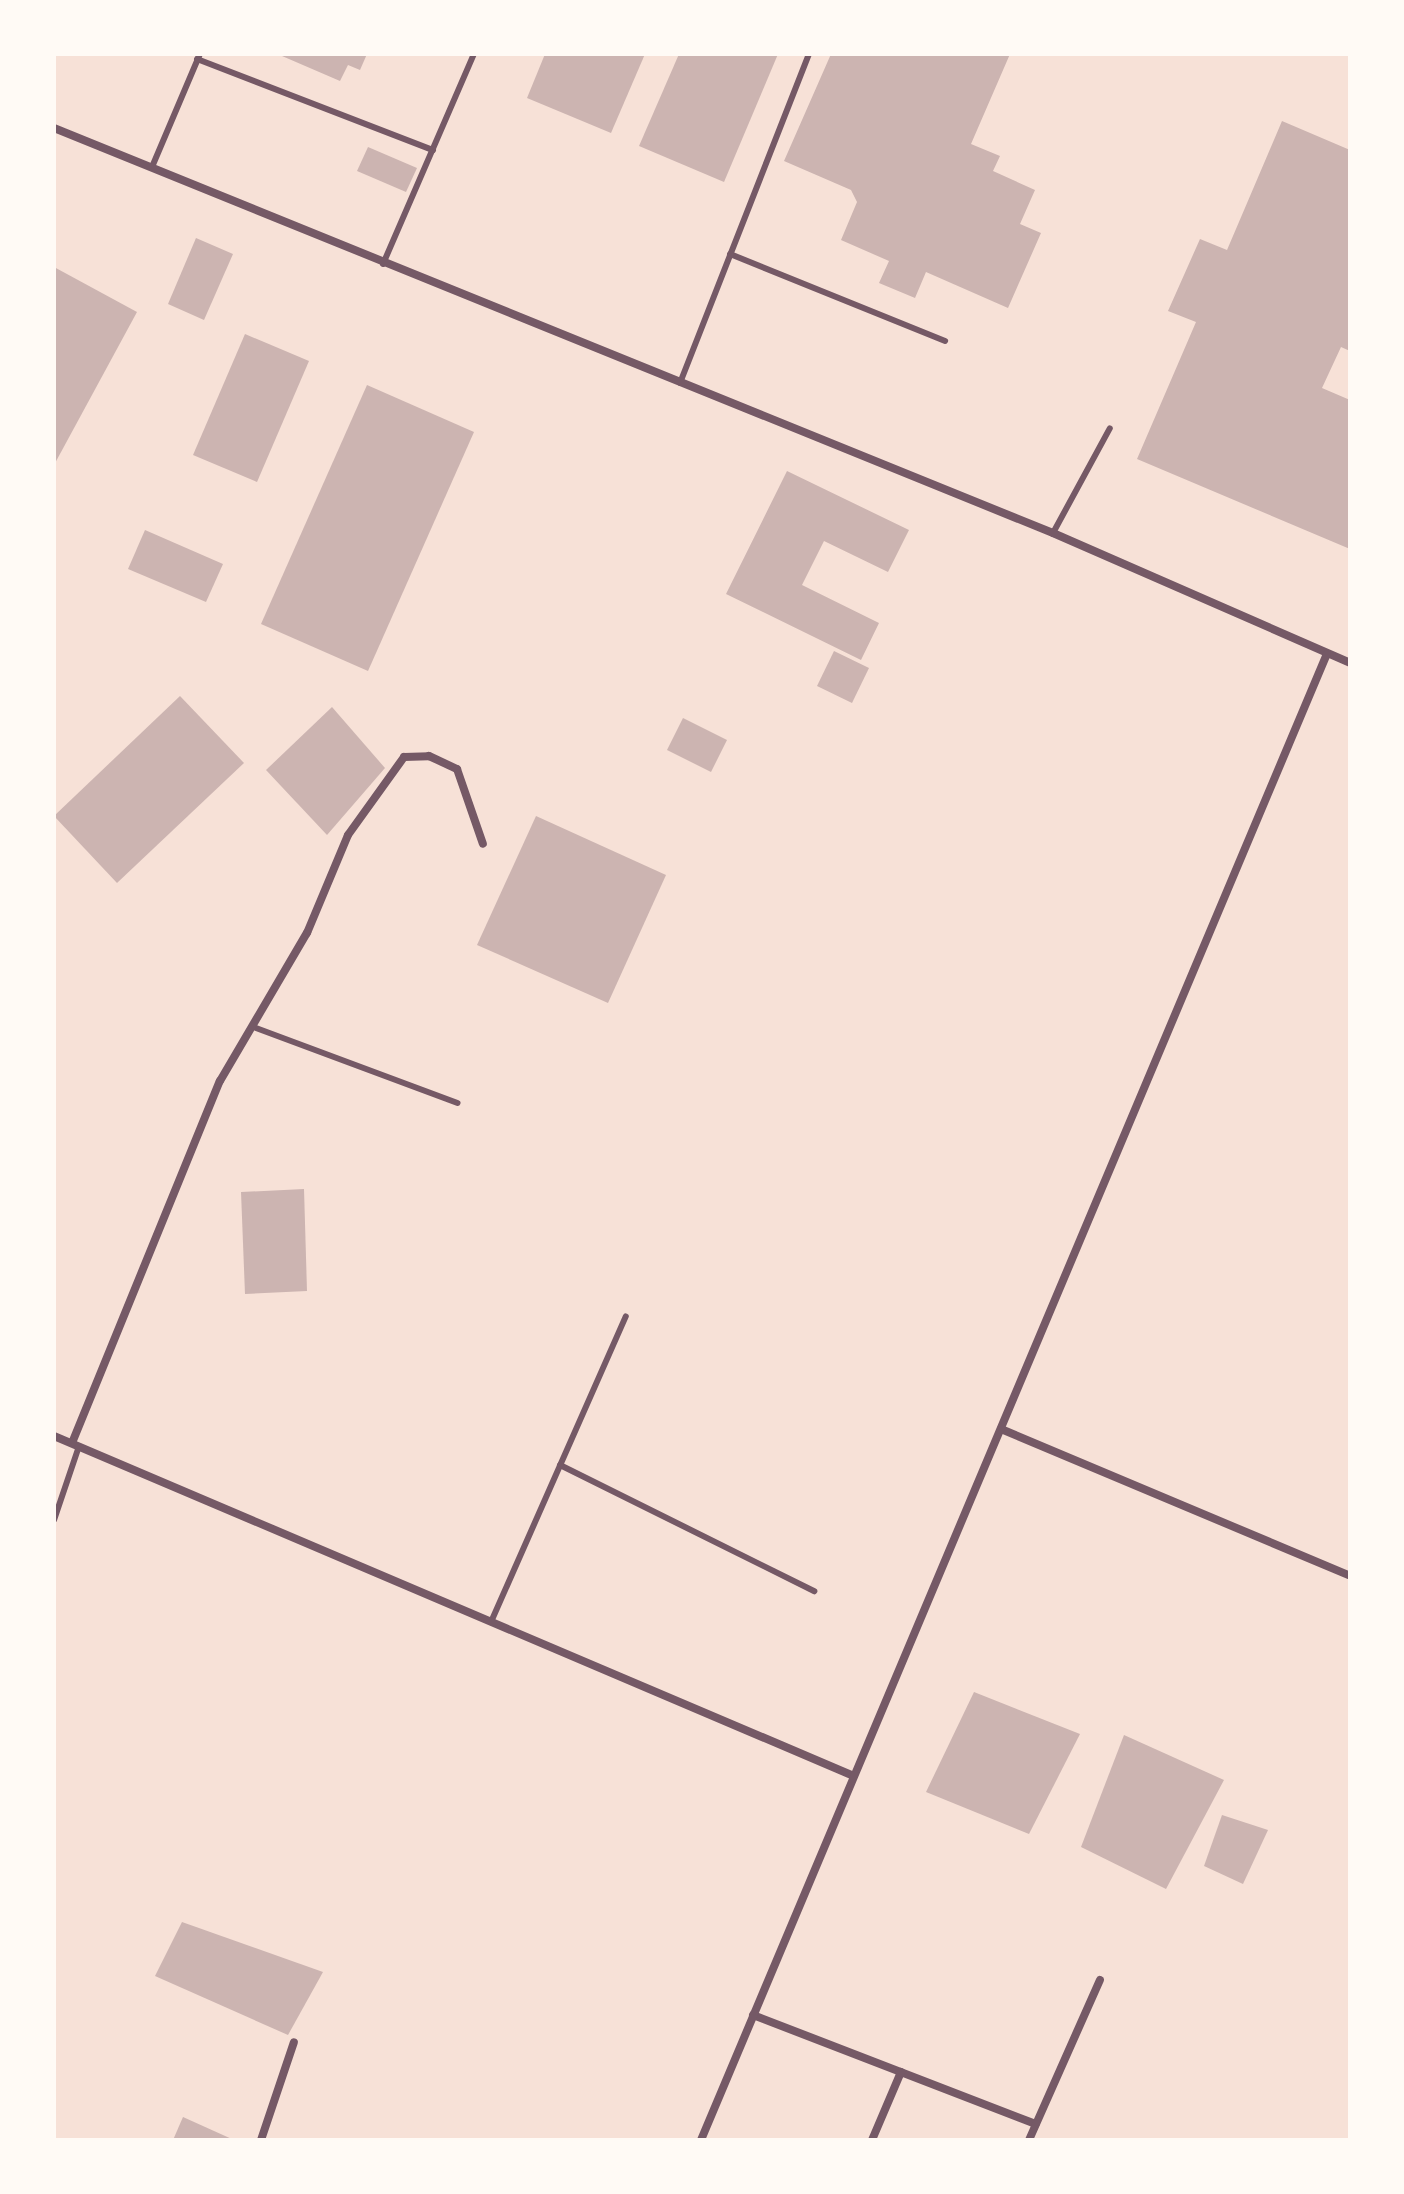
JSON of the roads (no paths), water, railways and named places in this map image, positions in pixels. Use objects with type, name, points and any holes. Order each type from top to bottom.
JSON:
[{"type":"street","points":[[54,128],[383,264],[1053,533],[1350,663]]},
{"type":"street","points":[[701,2140],[1327,654]]},
{"type":"street","points":[[76,1444],[220,1081],[256,1028],[307,933],[348,835],[404,757],[429,756],[457,769],[483,844]]},
{"type":"street","points":[[1001,1429],[1350,1576]]},
{"type":"street","points":[[54,1436],[854,1776]]},
{"type":"street","points":[[1029,2140],[1100,1980]]},
{"type":"street","points":[[753,2015],[1036,2124]]},
{"type":"street","points":[[261,2140],[294,2042]]},
{"type":"street","points":[[872,2140],[901,2072]]},
{"type":"lane","points":[[383,264],[474,54]]},
{"type":"lane","points":[[680,383],[809,54]]},
{"type":"lane","points":[[152,167],[198,57],[433,150]]},
{"type":"lane","points":[[730,254],[945,341]]},
{"type":"lane","points":[[1053,533],[1110,428]]},
{"type":"lane","points":[[256,1028],[458,1103]]},
{"type":"lane","points":[[491,1622],[626,1316]]},
{"type":"lane","points":[[54,1520],[76,1444]]},
{"type":"lane","points":[[560,1465],[814,1591]]}]
